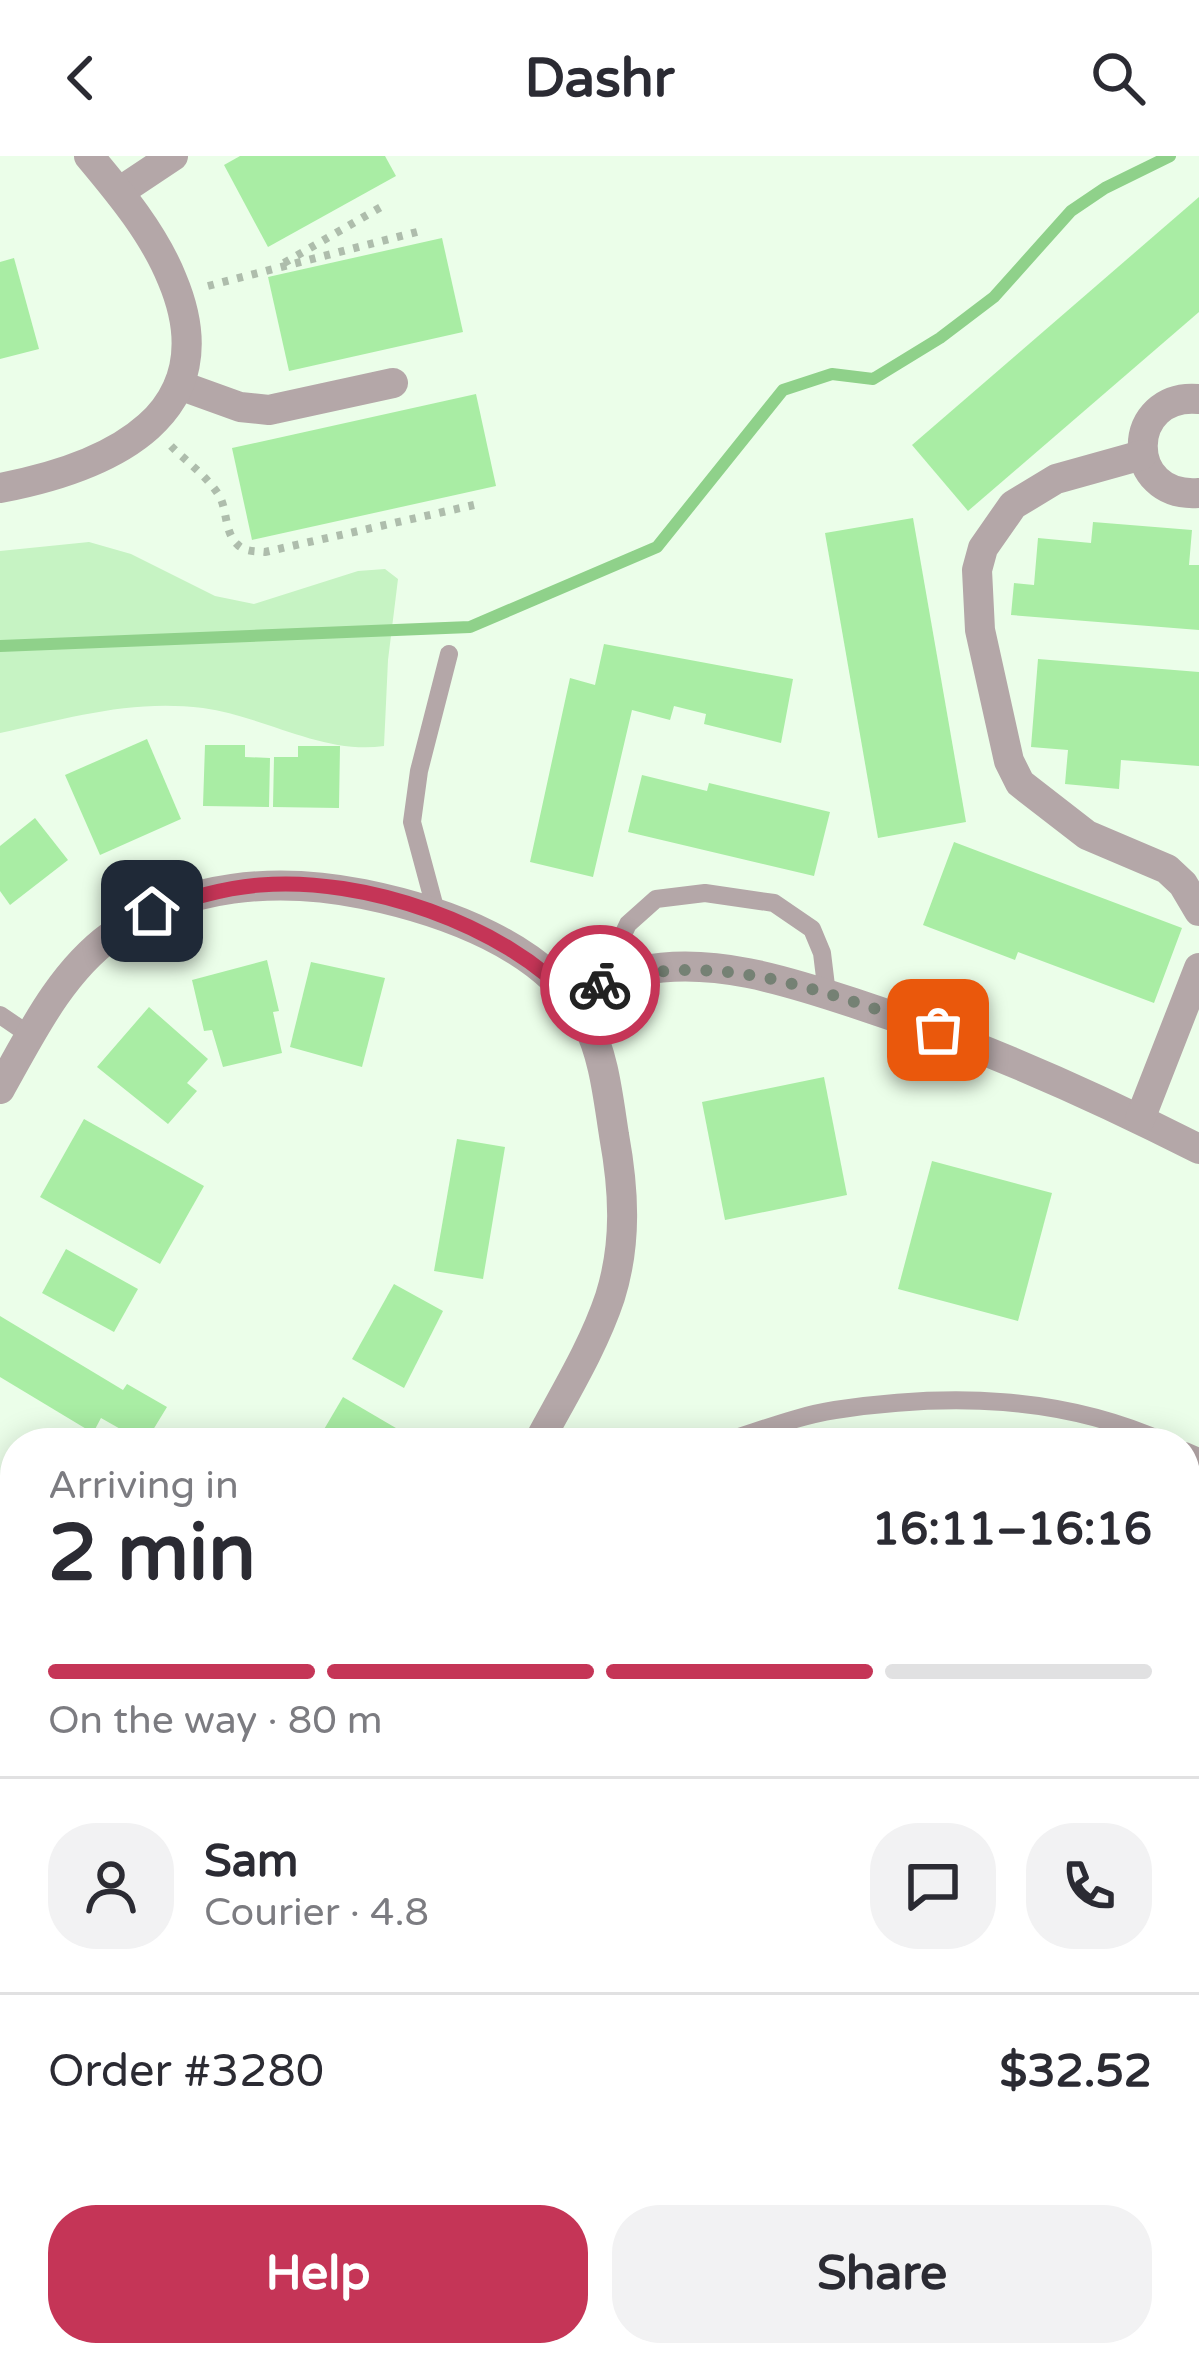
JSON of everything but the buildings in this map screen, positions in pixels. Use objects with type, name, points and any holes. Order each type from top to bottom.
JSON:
[{"type":"street","points":[[0,488],[73,471],[122,449],[165,413],[182,370],[184,313],[172,276],[119,192],[89,156]]},
{"type":"street","points":[[119,192],[173,156]]},
{"type":"street","points":[[182,370],[240,407],[269,410],[393,383]]},
{"type":"street","points":[[1199,399],[1170,402],[1157,411],[1147,424],[1142,455],[1156,481],[1167,489],[1199,494]]},
{"type":"street","points":[[1142,455],[1056,479],[1013,505],[983,548],[977,570],[980,630],[1009,761],[1021,783],[1087,835],[1167,869],[1183,884],[1199,911]]},
{"type":"street","points":[[0,1089],[68,978],[109,938],[152,911],[200,894],[263,885],[325,887],[393,901],[437,916],[586,993]]},
{"type":"street","points":[[586,993],[640,971],[684,968],[751,974],[827,994],[999,1054],[1199,1149]]},
{"type":"street","points":[[1140,1119],[1199,968]]},
{"type":"street","points":[[551,1428],[610,1295],[622,1235],[622,1184],[602,1064],[588,1024],[586,993]]},
{"type":"lane","points":[[437,916],[412,822],[419,771],[449,654]]},
{"type":"lane","points":[[586,993],[628,924],[656,898],[705,893],[774,903],[812,929],[822,953],[827,994]]},
{"type":"lane","points":[[0,1015],[31,1036]]},
{"type":"lane","points":[[772,1428],[831,1411],[967,1398],[1046,1404],[1131,1428]]},
{"type":"path","points":[[272,269],[381,207]]},
{"type":"path","points":[[201,287],[416,232]]},
{"type":"path","points":[[170,445],[222,500],[232,538],[239,548],[249,551],[265,552],[474,505]]},
{"type":"green space","points":[[89,542],[131,554],[215,596],[254,604],[358,571],[385,569],[398,579],[384,746],[339,745],[226,712],[176,706],[101,712],[0,733],[0,551]]},
{"type":"waterway","points":[[0,646],[470,627],[657,547],[783,390],[832,374],[873,379],[940,338],[994,297],[1071,211],[1170,156]]},
{"type":"way so far","points":[[600,985],[640,971],[684,968],[751,974],[938,1030]]},
{"type":"route","points":[[152,911],[200,894],[263,885],[325,887],[429,912],[499,943],[549,974],[573,1000],[600,985]]}]
